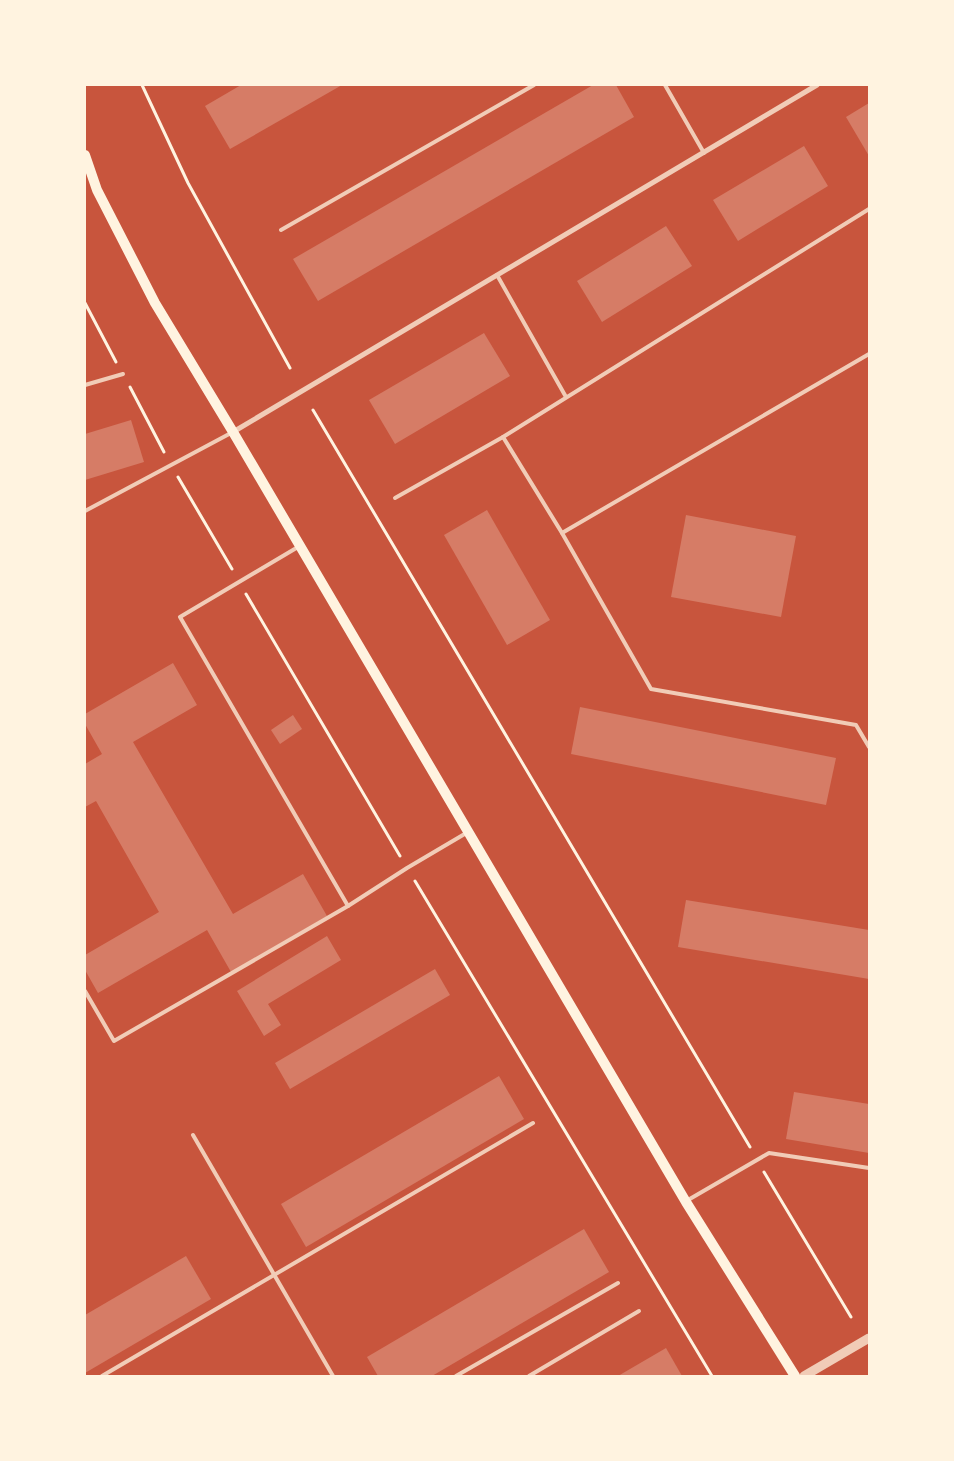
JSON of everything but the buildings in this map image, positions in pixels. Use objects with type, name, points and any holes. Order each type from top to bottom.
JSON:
[{"type":"main road","points":[[85,155],[97,190],[155,303],[233,432],[686,1202],[795,1376]]},
{"type":"street","points":[[233,432],[817,85]]},
{"type":"street","points":[[804,1376],[869,1338]]},
{"type":"lane","points":[[280,230],[534,85]]},
{"type":"lane","points":[[665,85],[704,153]]},
{"type":"lane","points":[[395,498],[502,437],[869,209]]},
{"type":"lane","points":[[497,276],[566,397]]},
{"type":"lane","points":[[562,533],[869,354]]},
{"type":"lane","points":[[85,385],[123,374]]},
{"type":"lane","points":[[85,511],[233,432]]},
{"type":"lane","points":[[502,437],[562,533],[651,688],[856,725],[869,747]]},
{"type":"lane","points":[[300,546],[180,617],[348,906]]},
{"type":"lane","points":[[85,992],[114,1041],[348,906],[468,832]]},
{"type":"lane","points":[[102,1376],[533,1123]]},
{"type":"lane","points":[[193,1135],[333,1376]]},
{"type":"lane","points":[[686,1202],[770,1153],[869,1168]]},
{"type":"lane","points":[[456,1376],[618,1283]]},
{"type":"lane","points":[[528,1376],[639,1311]]},
{"type":"path","points":[[142,85],[188,183],[290,368]]},
{"type":"path","points":[[313,410],[851,1317]]},
{"type":"path","points":[[171,466],[407,868],[712,1376]]}]
